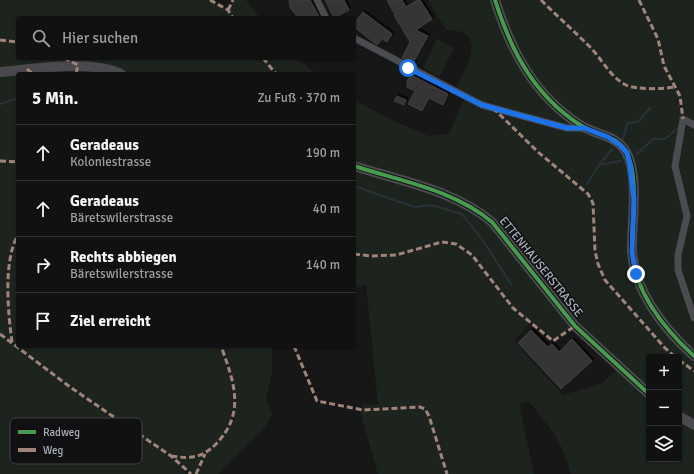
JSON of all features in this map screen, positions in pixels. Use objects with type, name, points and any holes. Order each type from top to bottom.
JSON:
[{"type":"street","points":[[317,0],[325,16]]},
{"type":"street","points":[[494,0],[505,32],[514,52],[548,99],[584,128],[615,141],[627,153],[630,164],[634,199],[632,252],[636,274],[646,296],[657,313],[694,356]]},
{"type":"street","points":[[356,39],[482,105],[567,128],[584,128]]},
{"type":"street","points":[[0,72],[78,65],[98,67],[114,72]]},
{"type":"street","points":[[694,125],[683,119],[675,166],[687,216],[678,255],[678,270],[694,318]]},
{"type":"street","name":"ETTENHAUSERSTRASSE","points":[[356,167],[437,192],[467,204],[480,212],[492,222],[575,326],[646,391]]},
{"type":"street","points":[[682,418],[694,425]]},
{"type":"shaded area","points":[[0,0],[210,0],[228,10],[233,0],[246,0],[258,16],[16,16],[16,60],[299,60],[314,72],[16,72],[16,348],[272,348],[272,374],[266,398],[272,415],[266,426],[218,474],[191,474],[184,467],[182,469],[186,474],[0,474]]},
{"type":"shaded area","points":[[428,0],[694,0],[694,474],[571,474],[560,444],[528,401],[519,404],[534,474],[378,474],[360,411],[364,404],[378,405],[366,284],[356,288],[356,101],[390,119],[429,136],[449,134],[465,97],[454,92],[464,73],[471,52],[471,43],[468,36],[460,31],[446,30]],"holes":[[[530,323],[553,341],[575,326],[619,367],[602,383],[563,395],[514,341]]]},
{"type":"shaded area","points":[[437,39],[454,48],[439,77],[423,68]]},
{"type":"building","points":[[289,0],[310,0],[319,16],[297,16],[290,7]]},
{"type":"building","points":[[325,0],[344,0],[349,10],[338,16],[333,16]]},
{"type":"building","points":[[387,0],[402,0],[406,7],[417,0],[420,0],[432,19],[416,30],[428,36],[413,63],[402,58],[410,42]]},
{"type":"building","points":[[363,12],[392,34],[387,42],[382,39],[377,45],[356,29],[356,21]]},
{"type":"building","points":[[411,75],[448,94],[443,105],[429,98],[422,111],[408,104],[415,91],[407,87],[407,81]]},
{"type":"building","points":[[397,96],[406,100],[404,105],[394,101]]},
{"type":"building","points":[[531,330],[548,347],[552,344],[559,352],[572,339],[592,361],[561,389],[518,343]]},
{"type":"waterway","points":[[0,104],[16,99]]},
{"type":"waterway","points":[[623,139],[627,124],[639,121],[650,108]]},
{"type":"waterway","points":[[637,154],[653,139],[665,139],[679,127]]},
{"type":"waterway","points":[[599,165],[612,149]]},
{"type":"waterway","points":[[587,184],[599,165],[621,161]]},
{"type":"waterway","points":[[356,187],[414,207],[431,205],[462,214],[482,239],[511,284]]},
{"type":"marked path","points":[[210,0],[228,10],[232,16]]},
{"type":"marked path","points":[[228,10],[233,0]]},
{"type":"marked path","points":[[541,0],[590,47],[620,82],[636,88],[657,89],[675,87]]},
{"type":"marked path","points":[[639,0],[658,39],[664,66],[680,96],[683,119]]},
{"type":"marked path","points":[[0,40],[16,42]]},
{"type":"marked path","points":[[68,60],[78,65],[76,72]]},
{"type":"marked path","points":[[265,60],[274,72]]},
{"type":"marked path","points":[[27,69],[31,72]]},
{"type":"marked path","points":[[493,108],[538,152],[588,194],[593,203],[595,251],[598,264],[605,280],[672,354]]},
{"type":"marked path","points":[[0,161],[16,162]]},
{"type":"marked path","points":[[12,342],[8,302],[8,272],[10,258],[16,239]]},
{"type":"marked path","points":[[356,254],[371,256],[396,255],[442,242],[456,244],[472,255],[513,308],[553,341],[575,326]]},
{"type":"marked path","points":[[0,334],[16,346]]},
{"type":"marked path","points":[[18,348],[70,387],[115,418]]},
{"type":"marked path","points":[[171,456],[190,457],[201,455],[216,444],[231,421],[235,397],[230,372],[222,348]]},
{"type":"marked path","points":[[295,348],[317,401],[363,410],[420,407],[425,409],[429,416],[447,474]]},
{"type":"marked path","points":[[682,362],[694,371]]},
{"type":"marked path","points":[[142,436],[171,456],[191,474]]},
{"type":"marked path","points":[[196,474],[205,454]]},
{"type":"cycle path","points":[[495,0],[501,19],[517,54],[537,86],[564,113],[580,125],[617,142],[626,152],[630,161],[634,184],[632,245],[633,261],[637,277],[643,292],[661,320],[694,356]]},
{"type":"cycle path","points":[[356,167],[444,194],[477,211],[492,222],[575,326],[646,391]]},
{"type":"route","points":[[408,68],[482,105],[567,128],[584,128],[608,137],[623,147],[629,157],[634,199],[632,252],[636,274]]}]
